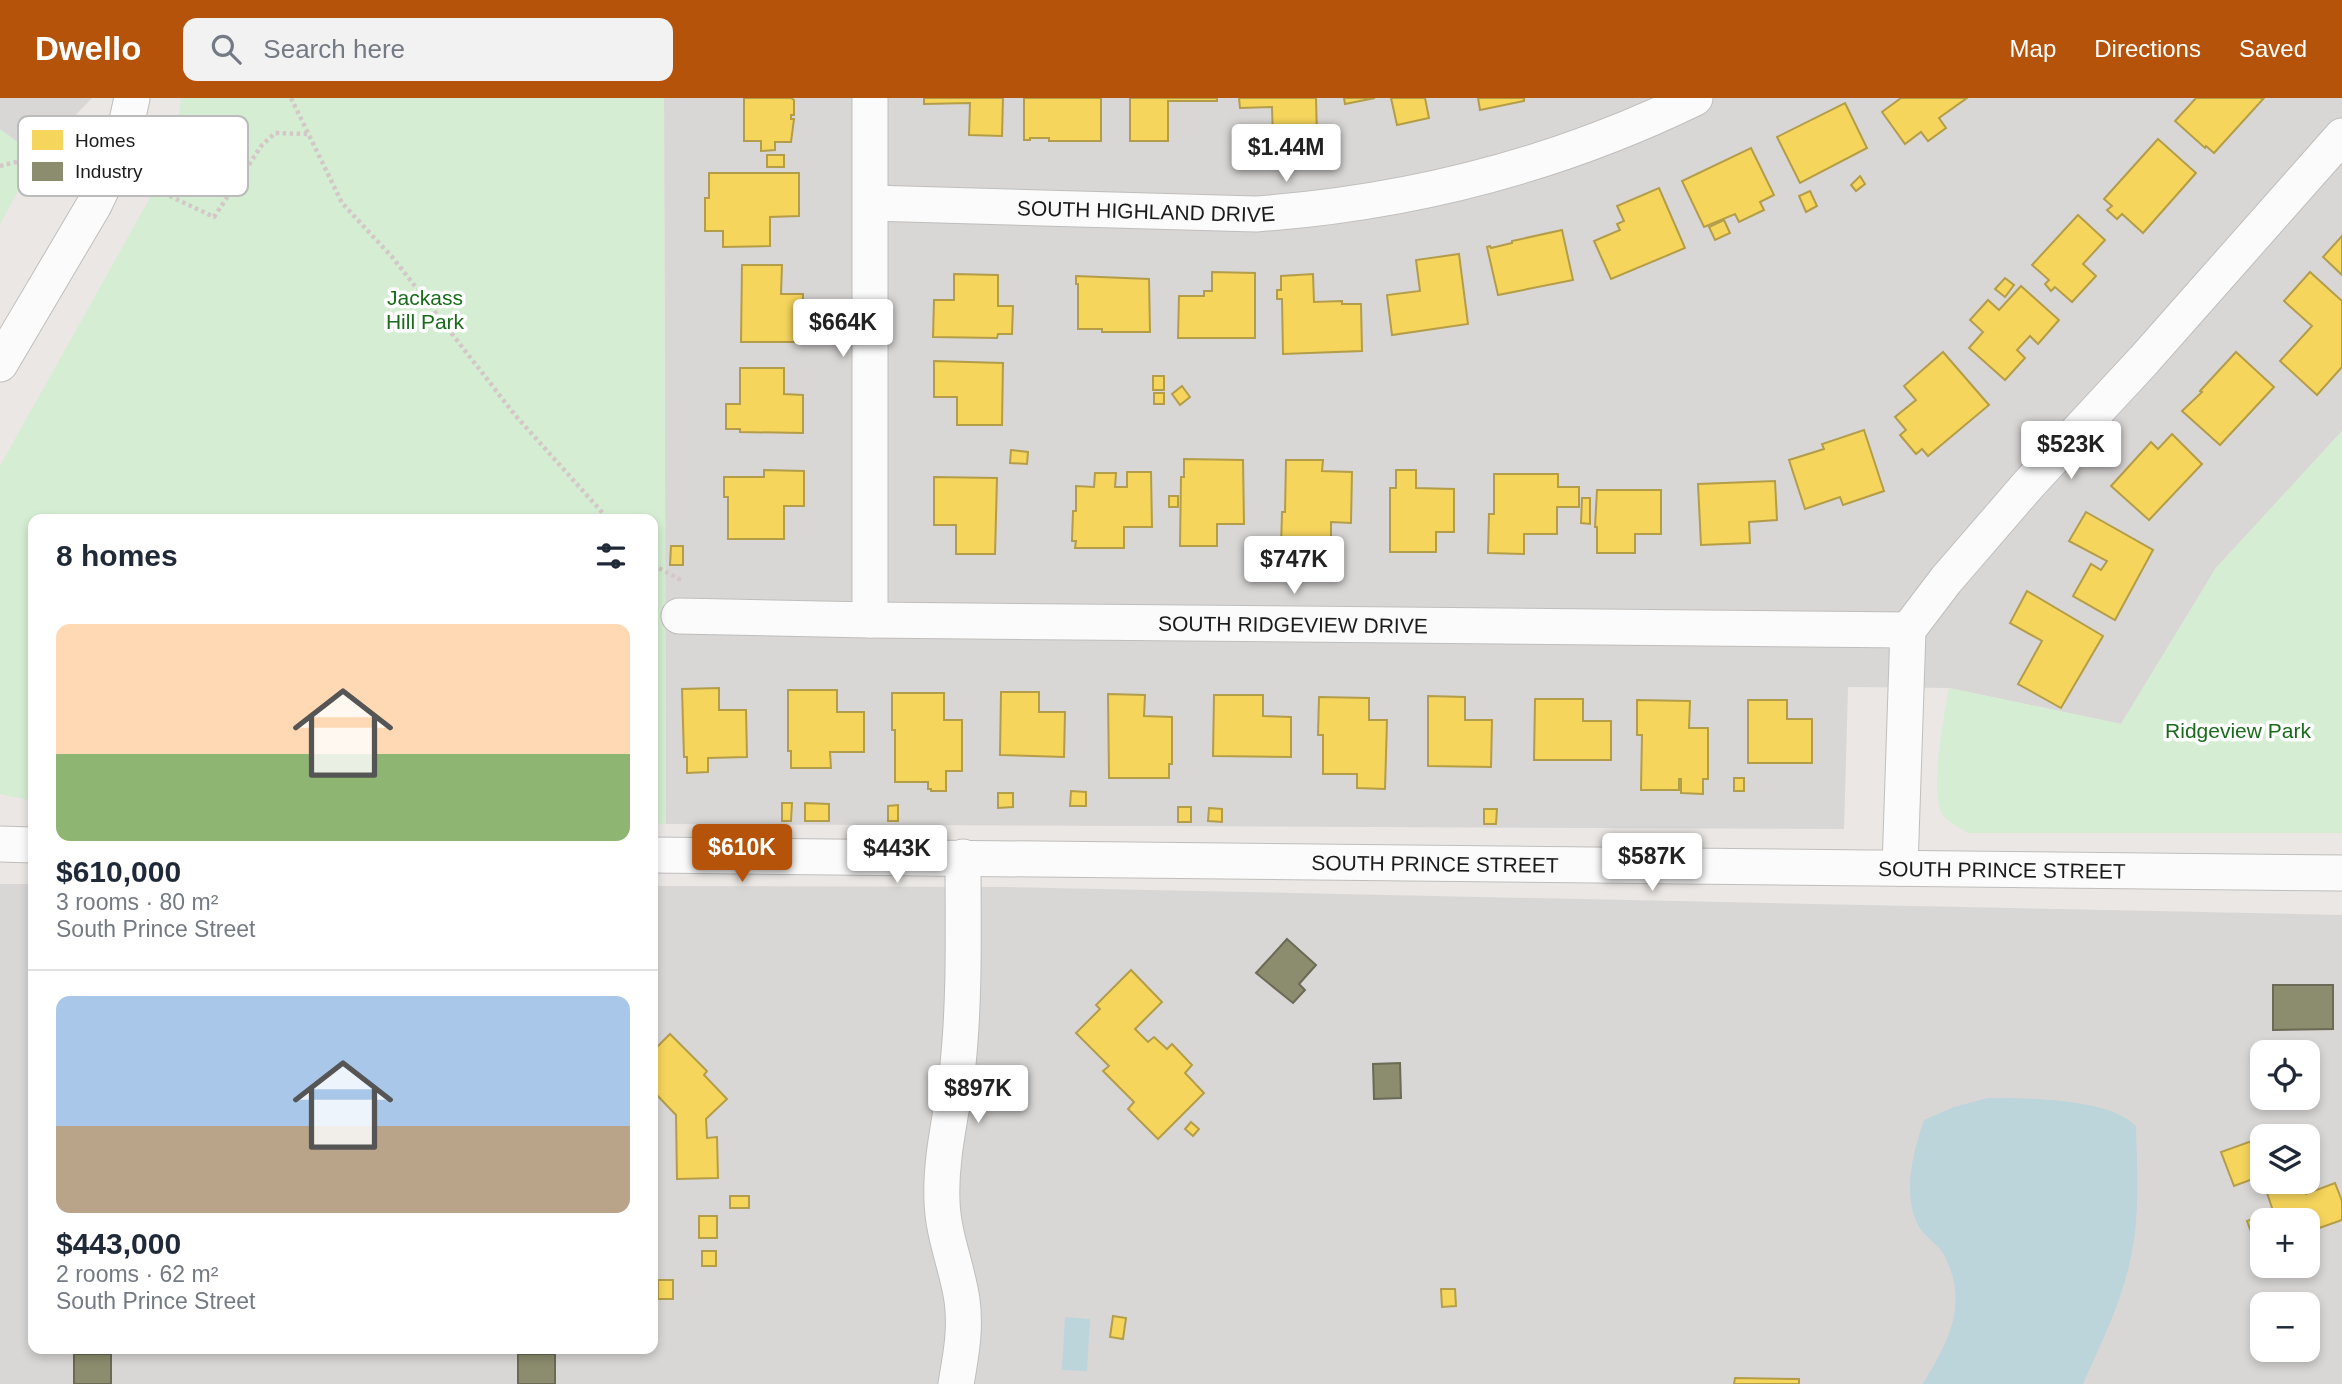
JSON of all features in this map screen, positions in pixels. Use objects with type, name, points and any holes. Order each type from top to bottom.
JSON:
[{"type":"street","points":[[870,98],[870,620]]},
{"type":"street","name":"SOUTH HIGHLAND DRIVE","points":[[872,203],[1256,214],[1375,201],[1509,171],[1586,146],[1695,98]]},
{"type":"street","points":[[1900,868],[1908,630],[1946,580],[2028,485],[2144,360],[2342,136]]},
{"type":"street","points":[[0,364],[98,196]]},
{"type":"street","name":"SOUTH RIDGEVIEW DRIVE","points":[[679,616],[1908,630]]},
{"type":"street","points":[[0,844],[28,845]]},
{"type":"street","name":"SOUTH PRINCE STREET","points":[[658,855],[2342,873]]},
{"type":"street","points":[[956,1384],[965,1330],[955,1266],[945,1236],[942,1200],[945,1143],[954,1103],[962,1007],[963,857]]},
{"type":"path","points":[[291,98],[342,203],[393,258],[515,415],[604,514]]},
{"type":"path","points":[[248,166],[262,145],[275,133],[309,134]]},
{"type":"path","points":[[0,166],[18,161]]},
{"type":"path","points":[[168,196],[214,217],[228,196]]},
{"type":"shaded area","points":[[0,98],[92,98],[75,116],[18,116],[18,144],[0,130]]},
{"type":"shaded area","points":[[664,98],[2342,98],[2342,431],[2216,568],[2121,724],[1949,688],[1848,687],[1844,829],[666,824]]},
{"type":"shaded area","points":[[0,884],[28,884],[28,1354],[658,1354],[658,886],[1005,887],[2342,915],[2342,1384],[0,1384]]},
{"type":"green space","name":"Jackass Hill Park","points":[[181,98],[664,98],[666,824],[658,823],[658,514],[28,514],[28,800],[0,794],[0,466],[151,196],[248,196],[248,116],[179,116]]},
{"type":"green space","points":[[0,129],[18,142],[18,191],[0,224]]},
{"type":"green space","name":"Ridgeview Park","points":[[2342,431],[2342,833],[1968,833],[1944,817],[1937,789],[1941,733],[1949,688],[2121,724],[2216,568]]},
{"type":"water","points":[[1988,1098],[2044,1099],[2087,1105],[2107,1110],[2136,1126],[2137,1205],[2132,1251],[2118,1302],[2083,1384],[1923,1384],[1941,1352],[1953,1321],[1955,1288],[1943,1253],[1920,1229],[1913,1213],[1910,1186],[1916,1145],[1924,1120],[1954,1107]]},
{"type":"water","points":[[1065,1317],[1090,1319],[1087,1371],[1062,1370]]},
{"type":"building: Homes","points":[[744,98],[794,100],[791,142],[775,142],[775,150],[761,151],[761,141],[744,141]]},
{"type":"building: Homes","points":[[924,98],[1003,98],[1002,136],[969,135],[970,103],[924,104]]},
{"type":"building: Homes","points":[[1024,98],[1101,98],[1101,141],[1049,141],[1049,138],[1024,140]]},
{"type":"building: Homes","points":[[1130,98],[1217,98],[1217,101],[1168,101],[1168,141],[1130,141]]},
{"type":"building: Homes","points":[[1239,98],[1316,98],[1317,137],[1273,138],[1272,107],[1240,108]]},
{"type":"building: Homes","points":[[1344,98],[1375,98],[1345,104]]},
{"type":"building: Homes","points":[[1391,98],[1425,98],[1429,118],[1397,125]]},
{"type":"building: Homes","points":[[1478,98],[1524,98],[1524,101],[1480,110]]},
{"type":"building: Homes","points":[[1901,98],[1967,98],[1939,118],[1946,128],[1928,141],[1921,132],[1905,144],[1882,112]]},
{"type":"building: Homes","points":[[2196,98],[2264,98],[2214,153],[2175,121]]},
{"type":"building: Homes","points":[[1845,103],[1867,148],[1800,183],[1777,137]]},
{"type":"building: Homes","points":[[2158,139],[2196,173],[2143,233],[2122,214],[2117,219],[2107,210],[2112,206],[2104,199]]},
{"type":"building: Homes","points":[[1751,148],[1774,195],[1760,202],[1764,210],[1739,222],[1735,214],[1704,227],[1682,181]]},
{"type":"building: Homes","points":[[767,155],[784,155],[784,167],[767,167]]},
{"type":"building: Homes","points":[[709,173],[799,173],[799,216],[770,217],[770,246],[723,247],[723,231],[705,231],[705,198],[709,198]]},
{"type":"building: Homes","points":[[1860,176],[1865,184],[1856,191],[1851,185]]},
{"type":"building: Homes","points":[[1659,188],[1685,248],[1611,279],[1594,241],[1620,230],[1617,224],[1624,221],[1617,206]]},
{"type":"building: Homes","points":[[1810,191],[1817,206],[1806,212],[1799,196]]},
{"type":"building: Homes","points":[[2078,215],[2105,240],[2083,264],[2096,276],[2072,302],[2055,287],[2051,291],[2045,284],[2049,280],[2032,265]]},
{"type":"building: Homes","points":[[1724,220],[1730,233],[1715,240],[1709,227]]},
{"type":"building: Homes","points":[[1562,230],[1573,280],[1498,295],[1487,247]]},
{"type":"building: Homes","points":[[2342,236],[2342,275],[2323,257]]},
{"type":"building: Homes","points":[[1459,254],[1468,324],[1392,335],[1387,295],[1420,291],[1416,260]]},
{"type":"building: Homes","points":[[742,265],[782,265],[781,294],[803,294],[802,342],[741,342]]},
{"type":"building: Homes","points":[[1212,272],[1255,273],[1255,338],[1178,338],[1179,296],[1204,296],[1204,291],[1212,291]]},
{"type":"building: Homes","points":[[2310,272],[2342,301],[2342,367],[2317,395],[2280,361],[2312,326],[2284,301]]},
{"type":"building: Homes","points":[[954,274],[998,275],[998,306],[1013,306],[1012,334],[998,334],[997,338],[933,337],[934,300],[954,300]]},
{"type":"building: Homes","points":[[1313,274],[1314,302],[1342,301],[1342,304],[1361,304],[1362,351],[1283,354],[1282,299],[1277,299],[1277,290],[1281,290],[1281,276]]},
{"type":"building: Homes","points":[[1076,276],[1149,279],[1150,332],[1078,329]]},
{"type":"building: Homes","points":[[2005,278],[2014,285],[2005,297],[1995,289]]},
{"type":"building: Homes","points":[[2021,286],[2059,320],[2038,344],[2030,336],[2017,350],[2025,358],[2005,380],[1969,348],[1983,332],[1970,320],[1988,300],[1999,310]]},
{"type":"building: Homes","points":[[1943,352],[1989,405],[1928,456],[1922,449],[1916,454],[1900,435],[1906,430],[1895,417],[1916,400],[1904,386]]},
{"type":"building: Homes","points":[[2236,352],[2274,387],[2220,445],[2182,411]]},
{"type":"building: Homes","points":[[934,361],[1003,363],[1002,425],[957,425],[957,397],[934,397]]},
{"type":"building: Homes","points":[[740,368],[784,368],[784,394],[803,395],[803,433],[740,432],[740,429],[726,429],[726,404],[740,404]]},
{"type":"building: Homes","points":[[1153,376],[1164,376],[1164,390],[1153,390]]},
{"type":"building: Homes","points":[[1182,386],[1190,397],[1180,405],[1172,394]]},
{"type":"building: Homes","points":[[1154,393],[1164,393],[1164,404],[1154,404]]},
{"type":"building: Homes","points":[[1864,430],[1884,491],[1843,505],[1840,497],[1805,509],[1789,460],[1824,449],[1822,444]]},
{"type":"building: Homes","points":[[2172,434],[2202,464],[2149,520],[2111,486],[2151,442],[2158,449]]},
{"type":"building: Homes","points":[[1011,450],[1028,452],[1027,464],[1010,463]]},
{"type":"building: Homes","points":[[1184,459],[1243,460],[1244,524],[1217,524],[1217,546],[1180,546],[1181,477],[1184,477]]},
{"type":"building: Homes","points":[[1286,460],[1323,460],[1322,471],[1352,472],[1351,523],[1331,522],[1331,549],[1281,549]]},
{"type":"building: Homes","points":[[764,470],[804,471],[804,506],[784,506],[784,539],[728,539],[728,497],[724,497],[724,477],[764,477]]},
{"type":"building: Homes","points":[[1396,470],[1416,470],[1416,488],[1454,489],[1454,532],[1436,532],[1436,552],[1390,552],[1390,488],[1396,488]]},
{"type":"building: Homes","points":[[1127,472],[1151,472],[1152,527],[1124,527],[1124,548],[1075,548],[1076,541],[1072,541],[1076,486],[1094,487],[1095,473],[1116,473],[1115,487],[1127,487]]},
{"type":"building: Homes","points":[[1494,474],[1558,474],[1558,487],[1579,487],[1579,507],[1557,507],[1557,534],[1524,534],[1524,554],[1488,553],[1489,514],[1494,514]]},
{"type":"building: Homes","points":[[934,477],[997,478],[995,554],[956,554],[956,525],[934,525]]},
{"type":"building: Homes","points":[[1775,481],[1777,520],[1749,522],[1750,543],[1701,545],[1698,484]]},
{"type":"building: Homes","points":[[1597,490],[1661,490],[1661,534],[1635,534],[1635,553],[1597,553]]},
{"type":"building: Homes","points":[[1169,496],[1178,496],[1178,507],[1169,507]]},
{"type":"building: Homes","points":[[1582,498],[1590,498],[1590,524],[1581,523]]},
{"type":"building: Homes","points":[[2086,512],[2153,550],[2115,620],[2073,596],[2091,564],[2101,570],[2107,561],[2069,541]]},
{"type":"building: Homes","points":[[671,546],[683,546],[683,565],[670,565]]},
{"type":"building: Homes","points":[[2027,591],[2103,636],[2061,708],[2018,684],[2042,641],[2010,623]]},
{"type":"building: Homes","points":[[719,688],[719,710],[746,710],[747,757],[708,758],[708,772],[687,773],[682,689]]},
{"type":"building: Homes","points":[[788,690],[837,690],[837,712],[864,712],[864,752],[830,752],[831,768],[791,768],[791,751],[788,751]]},
{"type":"building: Homes","points":[[1001,692],[1039,692],[1039,712],[1065,712],[1064,757],[1000,755]]},
{"type":"building: Homes","points":[[892,693],[944,693],[944,720],[962,720],[962,771],[946,771],[946,791],[931,791],[928,789],[928,782],[895,782]]},
{"type":"building: Homes","points":[[1108,694],[1145,695],[1144,716],[1172,717],[1172,764],[1169,764],[1169,778],[1109,778]]},
{"type":"building: Homes","points":[[1214,695],[1263,695],[1263,716],[1291,717],[1291,757],[1213,756]]},
{"type":"building: Homes","points":[[1428,696],[1465,697],[1465,720],[1492,720],[1491,767],[1428,766]]},
{"type":"building: Homes","points":[[1319,697],[1369,698],[1369,720],[1387,720],[1385,789],[1357,788],[1357,774],[1323,774],[1323,735],[1318,735]]},
{"type":"building: Homes","points":[[1535,699],[1583,699],[1583,721],[1611,721],[1611,760],[1534,760]]},
{"type":"building: Homes","points":[[1637,700],[1690,701],[1689,728],[1708,728],[1708,779],[1703,779],[1703,794],[1681,793],[1681,779],[1679,790],[1641,790],[1642,735],[1637,735]]},
{"type":"building: Homes","points":[[1748,700],[1787,700],[1787,719],[1812,719],[1812,763],[1748,763]]},
{"type":"building: Homes","points":[[1734,778],[1744,778],[1744,791],[1734,791]]},
{"type":"building: Homes","points":[[1071,791],[1086,792],[1086,806],[1070,806]]},
{"type":"building: Homes","points":[[998,793],[1013,793],[1013,807],[998,808]]},
{"type":"building: Homes","points":[[782,803],[792,803],[791,821],[782,821]]},
{"type":"building: Homes","points":[[805,803],[829,804],[829,821],[805,821]]},
{"type":"building: Homes","points":[[898,805],[898,821],[888,821],[888,806]]},
{"type":"building: Homes","points":[[1178,807],[1191,807],[1191,822],[1178,822]]},
{"type":"building: Homes","points":[[1209,808],[1222,809],[1222,822],[1208,821]]},
{"type":"building: Homes","points":[[1484,809],[1497,809],[1496,824],[1484,824]]},
{"type":"building: Homes","points":[[1131,970],[1162,1002],[1135,1029],[1148,1042],[1154,1037],[1167,1049],[1172,1044],[1192,1065],[1185,1073],[1204,1093],[1158,1139],[1128,1109],[1134,1102],[1103,1071],[1109,1066],[1076,1033],[1100,1009],[1096,1005]]},
{"type":"building: Homes","points":[[670,1034],[707,1071],[704,1075],[727,1099],[706,1119],[707,1138],[717,1137],[718,1178],[677,1179],[676,1115],[658,1096],[658,1046]]},
{"type":"building: Homes","points":[[1191,1122],[1199,1129],[1193,1136],[1185,1129]]},
{"type":"building: Homes","points":[[2250,1142],[2250,1180],[2234,1186],[2221,1152]]},
{"type":"building: Homes","points":[[2335,1183],[2342,1201],[2342,1220],[2320,1228],[2320,1208],[2272,1208],[2267,1194],[2320,1194],[2320,1189]]},
{"type":"building: Homes","points":[[730,1196],[749,1196],[749,1208],[730,1208]]},
{"type":"building: Homes","points":[[699,1216],[717,1216],[717,1238],[699,1238]]},
{"type":"building: Homes","points":[[702,1251],[716,1251],[716,1266],[702,1266]]},
{"type":"building: Homes","points":[[658,1280],[673,1280],[673,1299],[658,1299]]},
{"type":"building: Homes","points":[[1441,1289],[1455,1289],[1456,1306],[1442,1307]]},
{"type":"building: Homes","points":[[1113,1316],[1126,1318],[1123,1339],[1110,1337]]},
{"type":"building: Homes","points":[[1735,1378],[1799,1379],[1799,1384],[1734,1384]]},
{"type":"building: Industry","points":[[1287,939],[1316,965],[1299,984],[1305,990],[1293,1003],[1256,973]]},
{"type":"building: Industry","points":[[2273,985],[2333,985],[2333,1029],[2273,1030]]},
{"type":"building: Industry","points":[[1400,1063],[1401,1098],[1374,1099],[1373,1064]]},
{"type":"building: Industry","points":[[74,1354],[111,1354],[111,1384],[74,1384]]},
{"type":"building: Industry","points":[[518,1354],[555,1354],[555,1384],[518,1384]]}]
